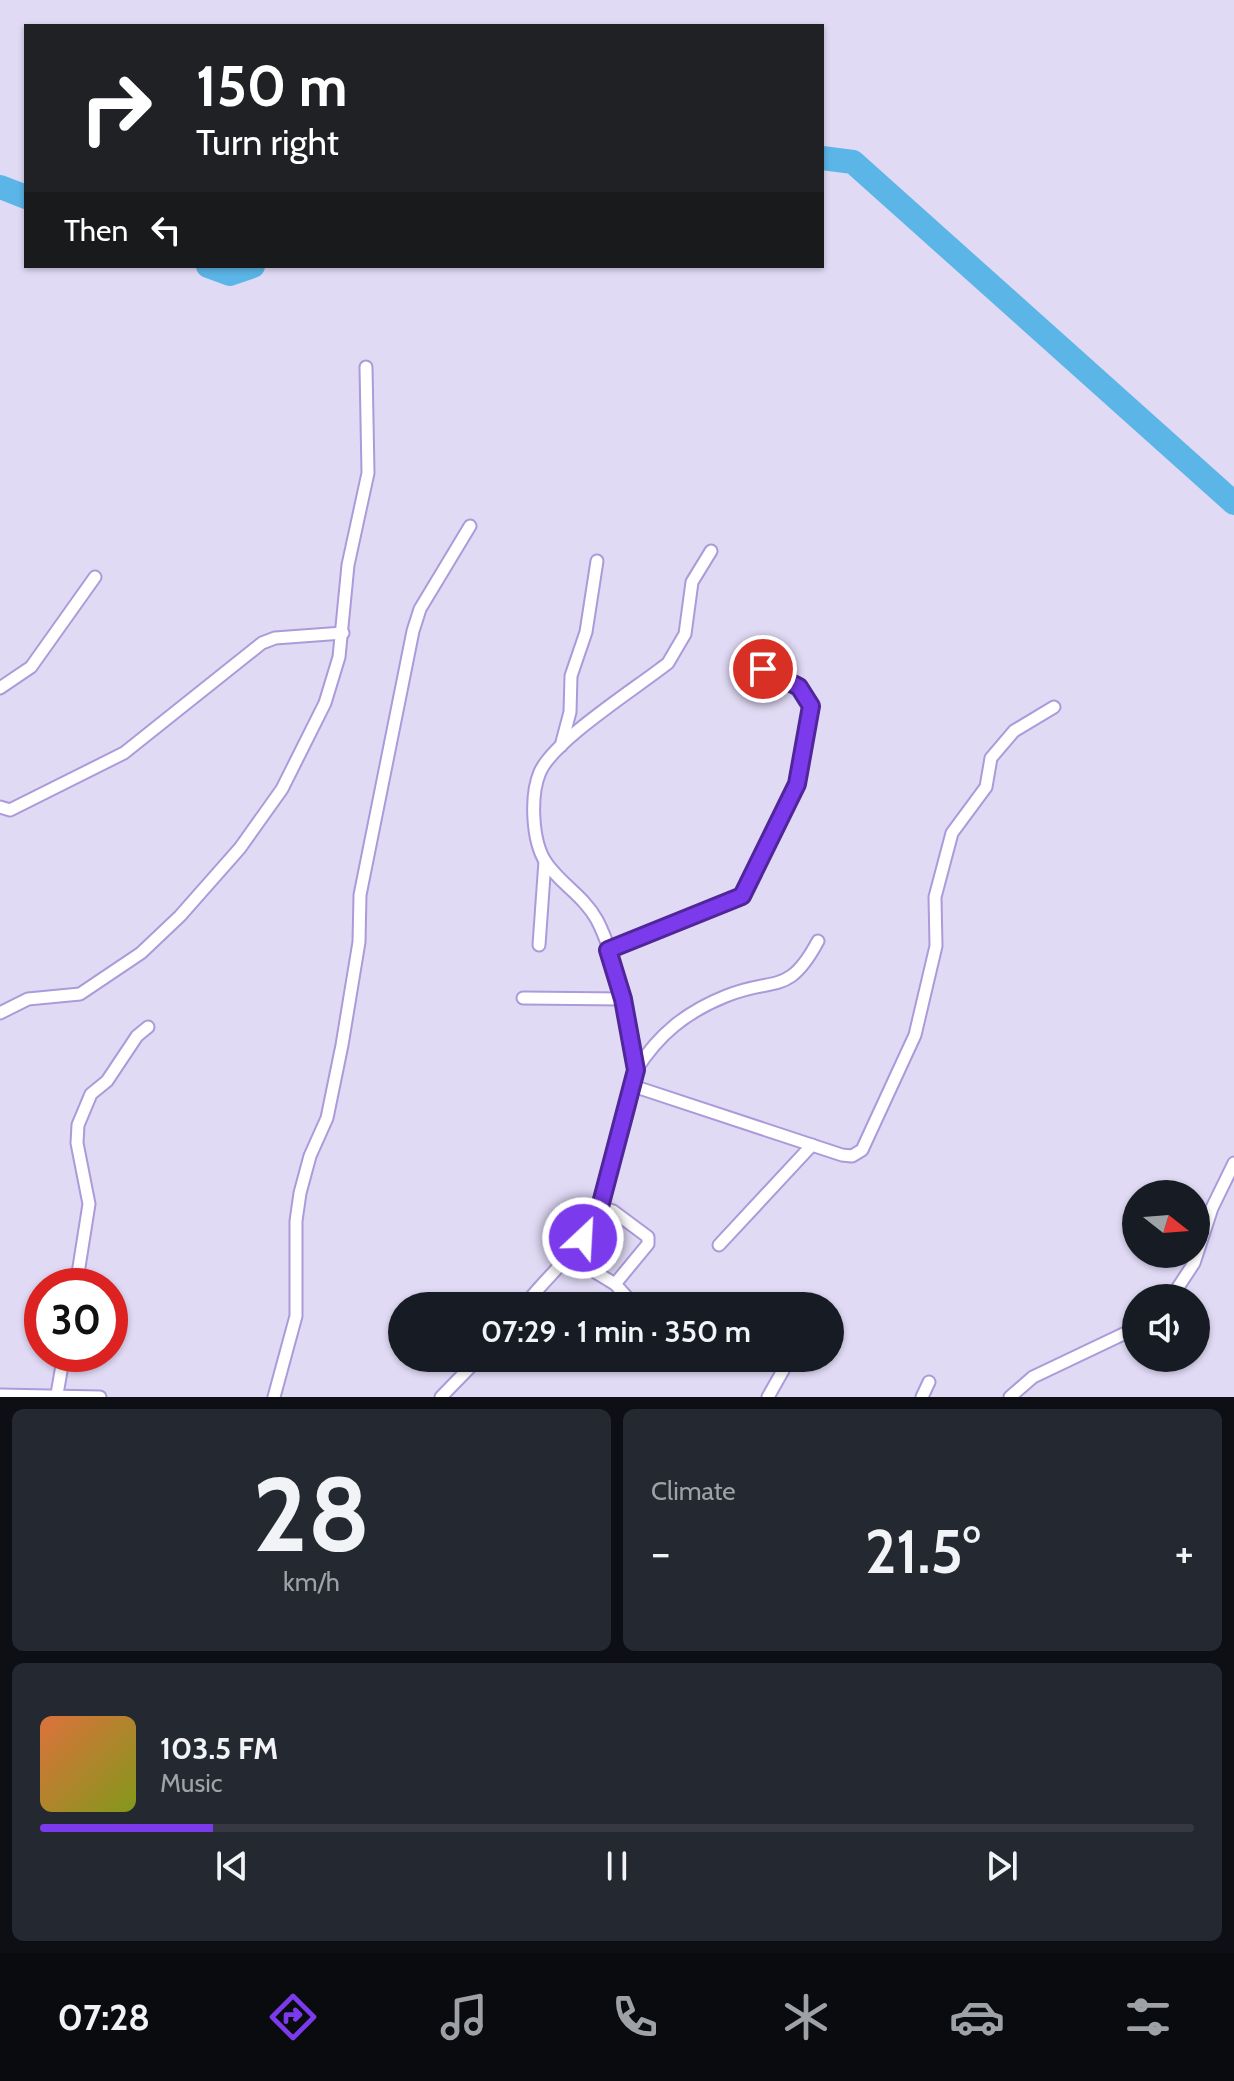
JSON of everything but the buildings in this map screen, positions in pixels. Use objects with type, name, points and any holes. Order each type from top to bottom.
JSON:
[{"type":"street","points":[[0,1013],[28,999],[62,999],[80,994],[141,953],[180,916],[240,848],[282,789],[325,703],[343,633],[348,565],[368,473],[366,367]]},
{"type":"street","points":[[274,1397],[296,1316],[299,1202],[310,1156],[327,1118],[342,1045],[359,942],[360,895],[413,631],[420,609],[470,526]]},
{"type":"street","points":[[539,945],[545,861],[536,835],[540,772],[561,746],[668,663],[680,648],[692,582],[711,551]]},
{"type":"street","points":[[561,746],[570,712],[571,676],[586,632],[597,561]]},
{"type":"street","points":[[0,688],[31,667],[95,577]]},
{"type":"street","points":[[0,807],[10,810],[124,753],[262,643],[275,638],[343,633]]},
{"type":"street","points":[[608,950],[737,900],[746,892],[797,784],[811,706],[799,687],[763,669]]},
{"type":"street","points":[[633,1086],[842,1155],[852,1156],[862,1150],[915,1035],[936,946],[935,897],[952,833],[986,787],[991,758],[1014,731],[1054,707]]},
{"type":"street","points":[[536,1292],[583,1238],[600,1207],[636,1070],[623,999],[595,916],[545,861]]},
{"type":"street","points":[[636,1070],[655,1042],[672,1025],[729,994],[789,980],[805,963],[818,941]]},
{"type":"street","points":[[523,998],[623,999]]},
{"type":"street","points":[[79,1268],[89,1204],[77,1143],[78,1125],[91,1094],[107,1081],[137,1036],[148,1027]]},
{"type":"street","points":[[719,1245],[812,1145]]},
{"type":"street","points":[[1180,1284],[1194,1263],[1212,1208],[1234,1163]]},
{"type":"street","points":[[600,1207],[613,1211],[648,1237],[648,1244],[615,1284]]},
{"type":"street","points":[[567,1255],[615,1284],[622,1292]]},
{"type":"street","points":[[1010,1397],[1033,1377],[1122,1335]]},
{"type":"street","points":[[57,1394],[61,1372]]},
{"type":"street","points":[[441,1397],[465,1372]]},
{"type":"street","points":[[768,1397],[782,1372]]},
{"type":"street","points":[[922,1397],[929,1382]]},
{"type":"street","points":[[0,1395],[100,1397]]},
{"type":"waterway","points":[[824,158],[853,162],[1234,503]]},
{"type":"waterway","points":[[0,187],[24,196]]},
{"type":"waterway","points":[[214,268],[230,274],[247,268]]},
{"type":"route","points":[[583,1238],[600,1207],[636,1070],[623,999],[608,950],[742,896],[797,784],[811,706],[799,687],[763,669]]}]
